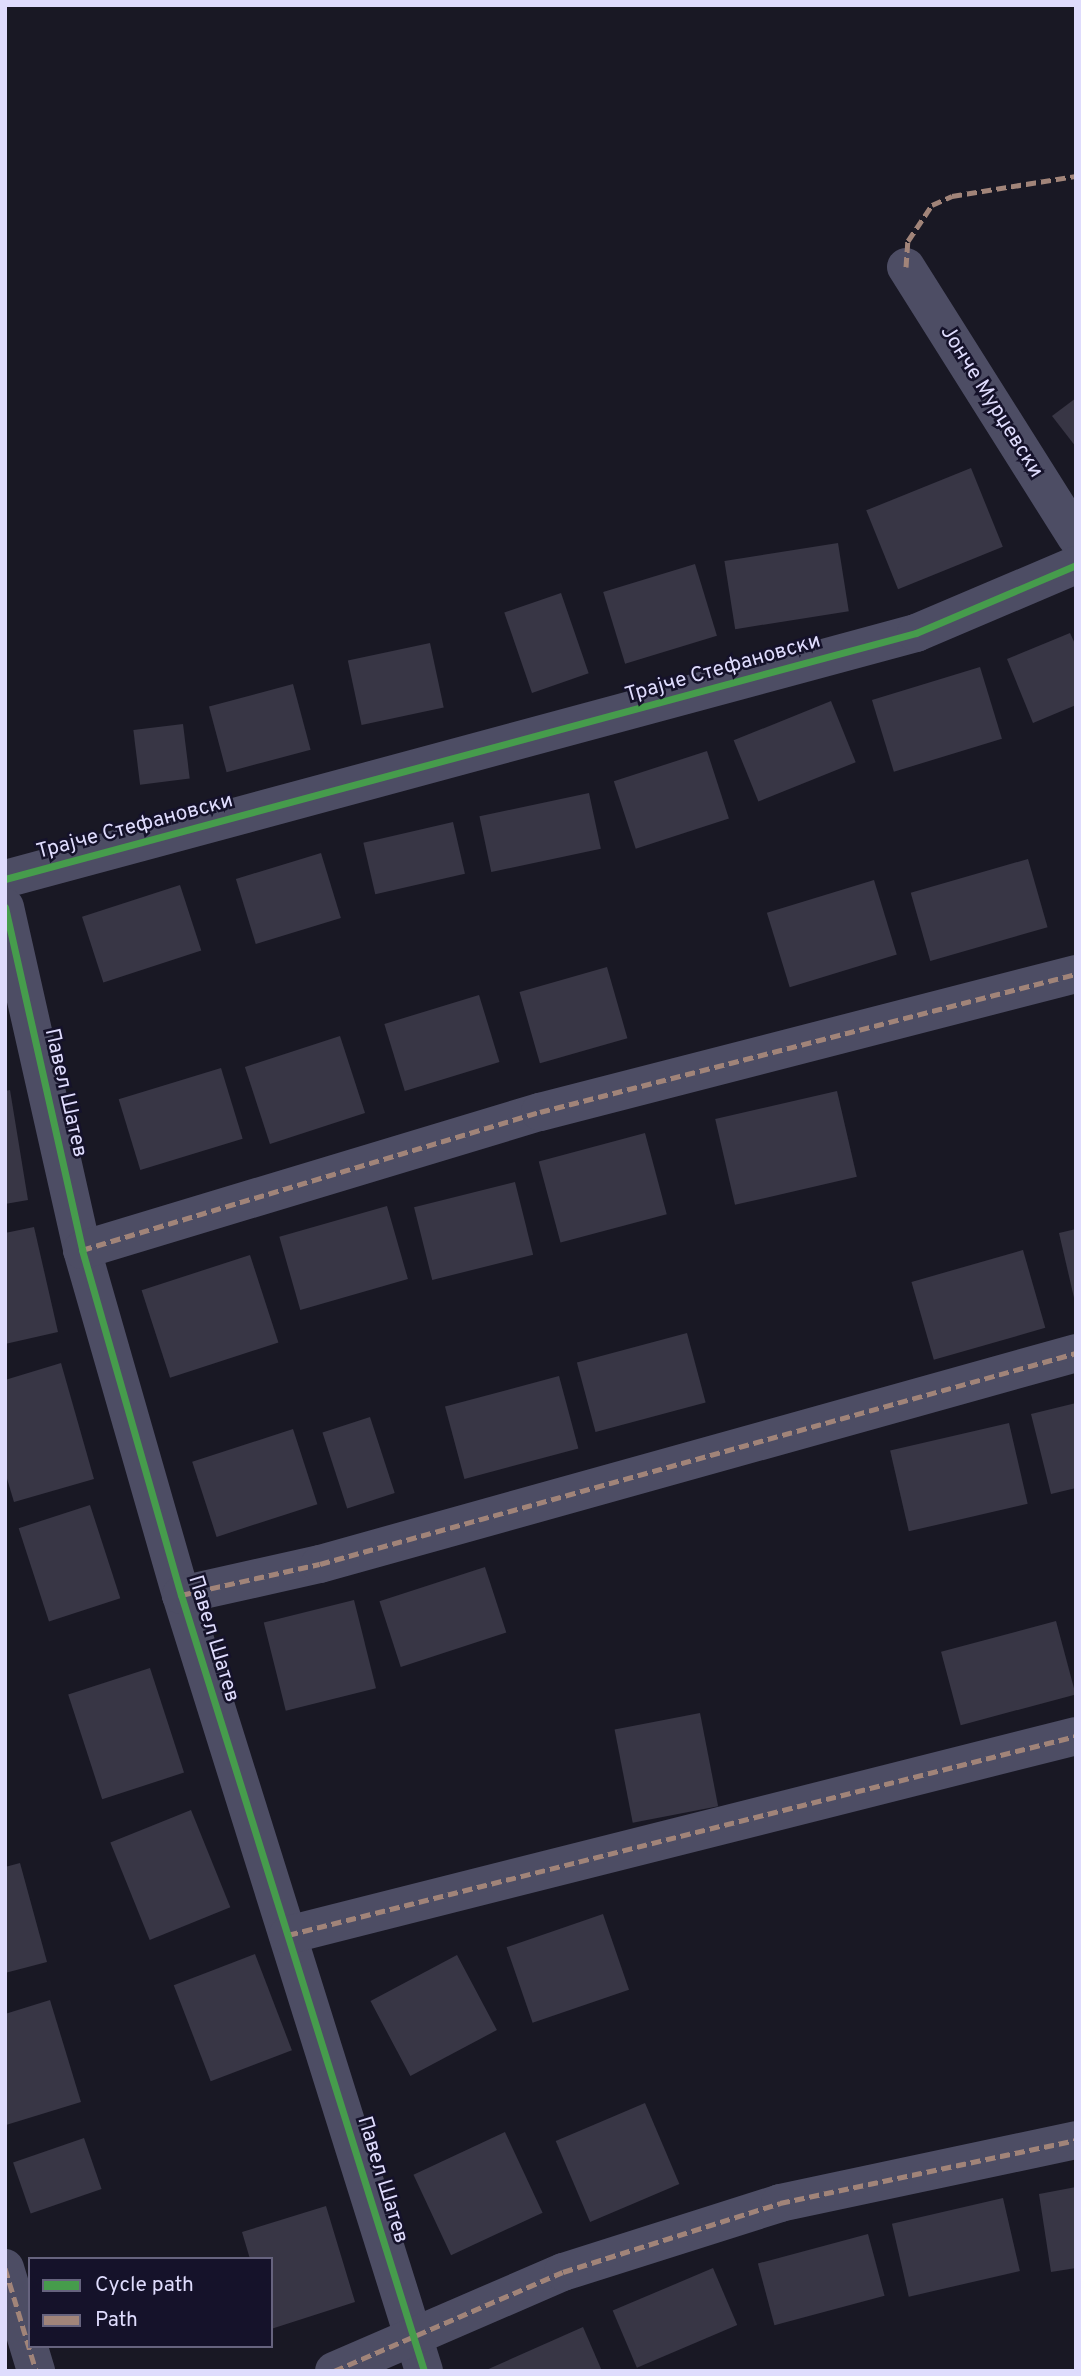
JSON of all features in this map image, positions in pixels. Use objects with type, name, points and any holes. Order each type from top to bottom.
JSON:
[{"type":"street","name":"Јонче Мурџевски","points":[[906,267],[1076,537]]},
{"type":"street","name":"Трајче Стефановски","points":[[5,879],[916,633],[1076,565]]},
{"type":"street","name":"Павел Шатев","points":[[5,907],[82,1250],[181,1595],[418,2354]]},
{"type":"street","points":[[82,1250],[540,1112],[1076,974]]},
{"type":"street","points":[[181,1595],[320,1564],[1076,1353]]},
{"type":"street","points":[[288,1935],[1076,1736]]},
{"type":"street","points":[[334,2371],[418,2354],[563,2272],[780,2203],[1076,2140]]},
{"type":"street","points":[[5,2268],[28,2344]]},
{"type":"street","points":[[29,2348],[36,2371]]},
{"type":"building","points":[[1076,398],[1076,447],[1052,416]]},
{"type":"building","points":[[971,468],[1003,547],[898,589],[866,510]]},
{"type":"building","points":[[838,543],[849,611],[735,629],[724,561]]},
{"type":"building","points":[[695,564],[717,636],[625,664],[603,592]]},
{"type":"building","points":[[561,593],[589,673],[532,693],[504,613]]},
{"type":"building","points":[[1070,633],[1076,646],[1076,705],[1033,723],[1007,659]]},
{"type":"building","points":[[430,643],[444,708],[362,725],[348,660]]},
{"type":"building","points":[[980,667],[1002,739],[894,772],[872,700]]},
{"type":"building","points":[[293,684],[311,750],[227,772],[209,707]]},
{"type":"building","points":[[831,701],[856,762],[758,802],[734,740]]},
{"type":"building","points":[[183,724],[190,779],[140,785],[133,730]]},
{"type":"building","points":[[707,751],[729,819],[636,849],[614,781]]},
{"type":"building","points":[[589,793],[601,849],[491,872],[479,816]]},
{"type":"building","points":[[453,822],[465,874],[375,894],[363,843]]},
{"type":"building","points":[[321,853],[341,918],[256,944],[236,879]]},
{"type":"building","points":[[1028,859],[1048,927],[930,961],[911,893]]},
{"type":"building","points":[[874,880],[897,955],[790,987],[767,913]]},
{"type":"building","points":[[180,885],[201,951],[103,982],[82,917]]},
{"type":"building","points":[[607,967],[627,1038],[540,1063],[520,992]]},
{"type":"building","points":[[479,995],[499,1062],[405,1091],[384,1024]]},
{"type":"building","points":[[340,1036],[365,1113],[270,1144],[245,1067]]},
{"type":"building","points":[[221,1068],[243,1139],[140,1170],[119,1099]]},
{"type":"building","points":[[10,1090],[28,1200],[5,1204],[5,1091]]},
{"type":"building","points":[[837,1091],[857,1177],[735,1205],[715,1119]]},
{"type":"building","points":[[645,1133],[667,1214],[560,1243],[539,1161]]},
{"type":"building","points":[[515,1182],[533,1255],[432,1280],[414,1207]]},
{"type":"building","points":[[387,1206],[408,1279],[300,1310],[279,1237]]},
{"type":"building","points":[[34,1227],[58,1332],[5,1344],[5,1233]]},
{"type":"building","points":[[1076,1229],[1076,1302],[1075,1302],[1059,1233]]},
{"type":"building","points":[[1023,1250],[1045,1328],[934,1360],[911,1282]]},
{"type":"building","points":[[250,1255],[278,1342],[170,1378],[142,1290]]},
{"type":"building","points":[[687,1333],[706,1403],[596,1432],[577,1363]]},
{"type":"building","points":[[61,1363],[94,1479],[14,1502],[5,1472],[5,1380]]},
{"type":"building","points":[[559,1376],[578,1448],[464,1479],[445,1407]]},
{"type":"building","points":[[1076,1403],[1076,1488],[1051,1494],[1031,1414]]},
{"type":"building","points":[[370,1417],[395,1493],[347,1509],[322,1432]]},
{"type":"building","points":[[1009,1423],[1028,1504],[909,1531],[890,1450]]},
{"type":"building","points":[[293,1429],[317,1504],[217,1537],[192,1462]]},
{"type":"building","points":[[90,1505],[120,1598],[49,1621],[19,1528]]},
{"type":"building","points":[[485,1567],[506,1633],[401,1667],[379,1601]]},
{"type":"building","points":[[354,1600],[376,1688],[286,1711],[264,1622]]},
{"type":"building","points":[[1056,1621],[1076,1694],[961,1725],[941,1652]]},
{"type":"building","points":[[150,1668],[184,1773],[102,1799],[68,1695]]},
{"type":"building","points":[[700,1713],[718,1806],[633,1823],[615,1730]]},
{"type":"building","points":[[191,1810],[230,1907],[150,1940],[110,1843]]},
{"type":"building","points":[[20,1863],[47,1962],[5,1973],[5,1867]]},
{"type":"building","points":[[603,1914],[629,1990],[533,2023],[507,1947]]},
{"type":"building","points":[[255,1954],[292,2050],[211,2081],[174,1985]]},
{"type":"building","points":[[457,1955],[497,2030],[410,2076],[370,2001]]},
{"type":"building","points":[[50,2000],[81,2102],[6,2125],[5,2014]]},
{"type":"building","points":[[645,2103],[679,2184],[590,2222],[556,2141]]},
{"type":"building","points":[[505,2132],[543,2213],[451,2255],[413,2175]]},
{"type":"building","points":[[84,2138],[102,2189],[31,2213],[13,2162]]},
{"type":"building","points":[[1076,2187],[1076,2268],[1051,2272],[1039,2194]]},
{"type":"building","points":[[1003,2198],[1020,2271],[909,2297],[892,2224]]},
{"type":"building","points":[[326,2206],[355,2302],[273,2328],[273,2257],[249,2257],[242,2232]]},
{"type":"building","points":[[868,2234],[885,2296],[774,2325],[758,2264]]},
{"type":"building","points":[[713,2268],[737,2325],[637,2368],[613,2311]]},
{"type":"building","points":[[583,2327],[602,2371],[484,2371]]},
{"type":"marked path","points":[[906,267],[908,241],[932,205],[952,196],[1076,176]]},
{"type":"marked path","points":[[82,1250],[540,1112],[1076,974]]},
{"type":"marked path","points":[[181,1595],[320,1564],[1076,1353]]},
{"type":"marked path","points":[[288,1935],[1076,1736]]},
{"type":"marked path","points":[[334,2371],[563,2272],[780,2203],[1076,2140]]},
{"type":"marked path","points":[[5,2268],[28,2344]]},
{"type":"marked path","points":[[29,2348],[36,2371]]},
{"type":"cycle path","points":[[5,879],[916,633],[1076,565]]},
{"type":"cycle path","points":[[5,907],[82,1250],[181,1595],[424,2371]]}]
